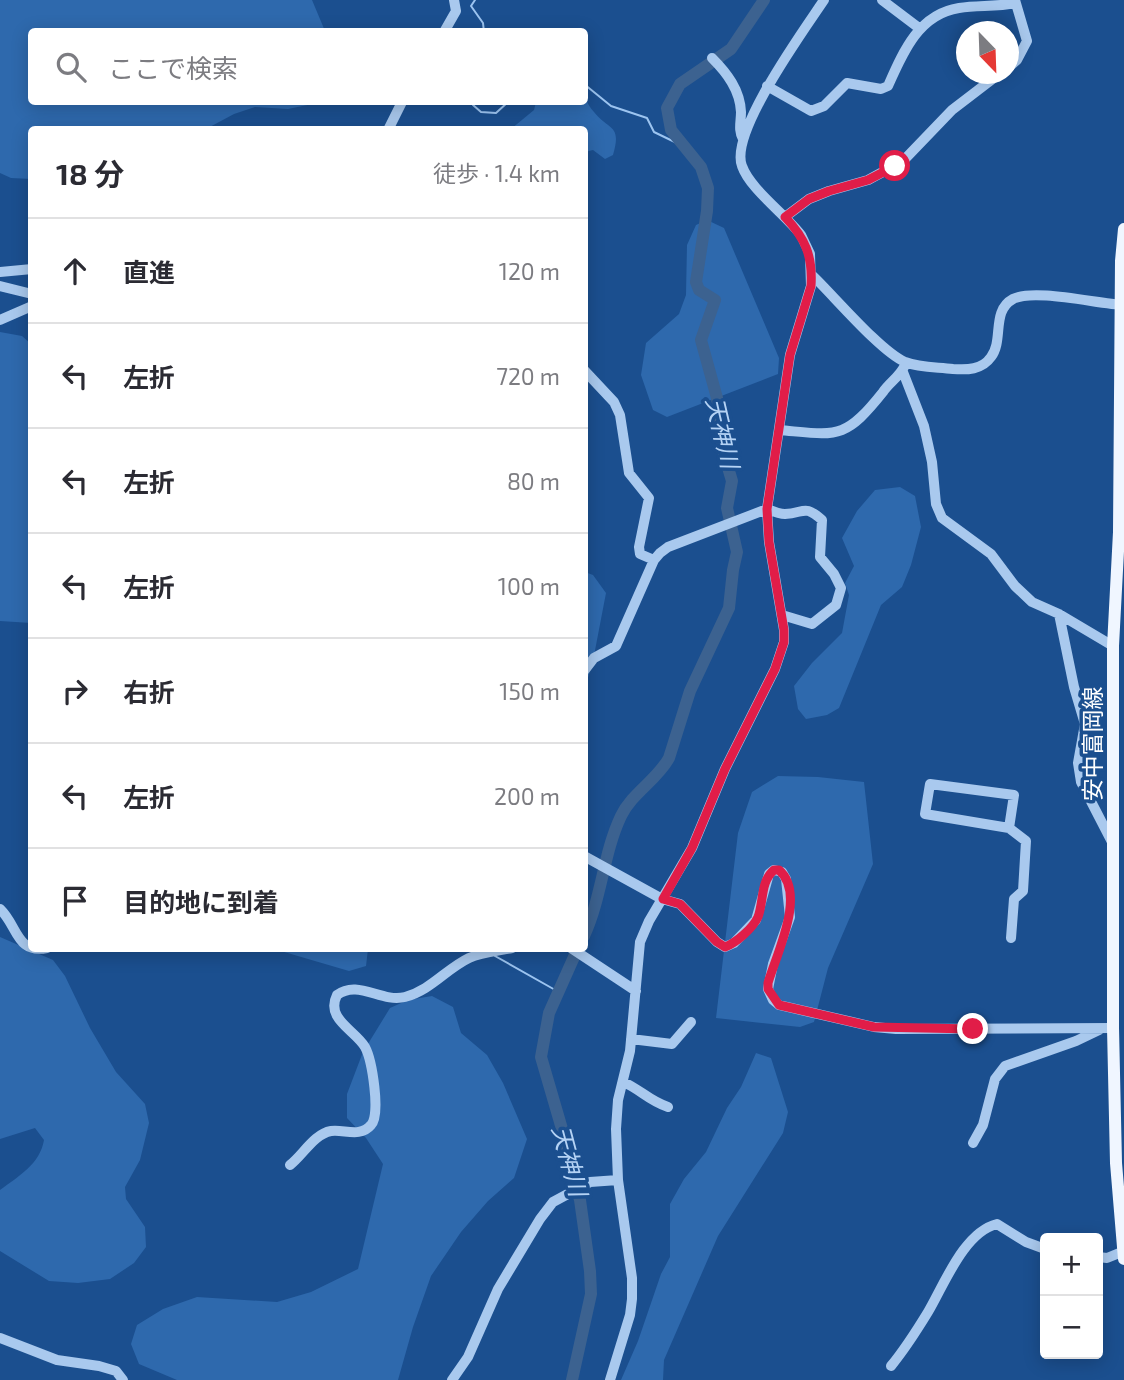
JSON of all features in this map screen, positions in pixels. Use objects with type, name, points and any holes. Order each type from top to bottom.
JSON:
[{"type":"main road","name":"安中富岡線","points":[[1124,229],[1121,261],[1119,532],[1113,646],[1119,674],[1119,939],[1107,1028],[1120,1163],[1124,1259]]},
{"type":"street","points":[[446,28],[456,11],[454,0]]},
{"type":"street","points":[[610,1380],[630,1315],[632,1299],[632,1278],[618,1180],[617,1111],[631,1039],[640,942],[649,921],[692,848],[725,769],[775,669],[784,642],[769,542],[767,509],[790,355],[812,275],[806,244],[746,175],[740,160],[743,139],[767,86],[824,0]]},
{"type":"street","points":[[882,0],[919,29]]},
{"type":"street","points":[[767,86],[811,111],[824,106],[847,83],[881,89],[888,86],[907,44],[919,29],[946,11],[961,7],[995,7],[1015,1],[1027,41],[1019,56]]},
{"type":"street","points":[[715,61],[731,78],[739,100],[739,132],[743,139]]},
{"type":"street","points":[[785,217],[809,199],[868,180],[903,161],[952,110],[986,84]]},
{"type":"street","points":[[390,126],[400,105]]},
{"type":"street","points":[[0,272],[28,268]]},
{"type":"street","points":[[812,275],[904,367],[924,426],[932,463],[936,504],[942,518],[991,554],[1015,586],[1032,602],[1059,614],[1113,646]]},
{"type":"street","points":[[0,286],[28,293]]},
{"type":"street","points":[[779,430],[830,435],[847,430],[861,418],[904,367],[965,370],[982,365],[990,359],[996,348],[1000,317],[1003,309],[1013,299],[1040,295],[1122,305]]},
{"type":"street","points":[[0,320],[28,308]]},
{"type":"street","points":[[588,374],[614,402],[620,415],[629,473],[649,498],[640,554],[654,560]]},
{"type":"street","points":[[588,666],[594,659],[616,646],[654,560],[667,547],[767,509],[783,514],[802,509],[811,510],[822,520],[820,557],[841,588],[836,605],[812,624],[782,615]]},
{"type":"street","points":[[1059,614],[1074,687],[1085,724],[1078,763],[1081,782],[1117,852]]},
{"type":"street","points":[[1009,828],[1014,795],[930,783],[925,814],[1009,828],[1026,841],[1023,891],[1014,899],[1011,938]]},
{"type":"street","points":[[588,858],[663,899],[680,904],[725,947],[734,943],[756,920],[769,874],[774,870],[782,872],[786,879],[790,916],[773,964],[768,989],[779,1005],[874,1027],[896,1029],[1107,1028]]},
{"type":"street","points":[[0,909],[8,916],[19,939],[28,948]]},
{"type":"street","points":[[578,952],[636,991]]},
{"type":"street","points":[[290,1165],[322,1134],[332,1130],[354,1133],[369,1128],[376,1117],[371,1061],[364,1045],[339,1019],[334,1008],[337,995],[354,989],[386,999],[407,997],[431,986],[470,953]]},
{"type":"street","points":[[631,1039],[672,1044],[691,1022]]},
{"type":"street","points":[[973,1143],[983,1125],[995,1079],[1005,1066],[1107,1028]]},
{"type":"street","points":[[623,1082],[634,1087],[652,1102],[668,1107]]},
{"type":"street","points":[[452,1380],[468,1357],[498,1289],[553,1202],[590,1182],[618,1180]]},
{"type":"street","points":[[891,1366],[916,1331],[964,1250],[988,1226],[998,1224],[1026,1242],[1040,1247]]},
{"type":"street","points":[[1103,1258],[1124,1251]]},
{"type":"street","points":[[0,1338],[57,1360],[116,1371],[123,1380]]},
{"type":"shaded area","points":[[0,0],[312,0],[324,28],[28,28],[28,105],[307,105],[288,109],[255,107],[212,126],[28,126],[28,179],[11,178],[0,173]]},
{"type":"shaded area","points":[[588,103],[615,133],[613,155],[605,159],[593,150],[588,151],[588,126],[515,126],[534,110],[535,105]]},
{"type":"shaded area","points":[[707,220],[724,228],[779,358],[778,374],[667,417],[653,410],[641,375],[646,343],[679,314],[686,295],[687,245],[696,225]]},
{"type":"shaded area","points":[[0,332],[22,336],[28,341],[28,623],[0,621]]},
{"type":"shaded area","points":[[900,487],[915,496],[921,527],[911,565],[902,587],[881,605],[839,708],[827,715],[806,719],[798,709],[794,686],[842,633],[849,595],[845,583],[854,566],[842,538],[857,511],[875,490]]},
{"type":"shaded area","points":[[588,573],[593,575],[606,593],[588,677]]},
{"type":"shaded area","points":[[778,776],[864,782],[873,864],[828,968],[814,1022],[800,1027],[716,1018],[738,833],[752,792]]},
{"type":"shaded area","points":[[0,937],[28,949],[28,952],[53,960],[65,976],[90,1028],[116,1072],[145,1104],[149,1123],[140,1160],[125,1187],[126,1199],[145,1227],[146,1247],[134,1263],[110,1279],[78,1283],[49,1281],[0,1251],[0,1190],[33,1163],[44,1140],[35,1128],[0,1139]]},
{"type":"shaded area","points":[[284,952],[368,952],[366,966],[349,971]]},
{"type":"shaded area","points":[[432,996],[453,1007],[461,1033],[487,1055],[503,1083],[527,1139],[514,1178],[488,1201],[461,1232],[431,1276],[398,1380],[177,1380],[139,1364],[131,1344],[137,1325],[163,1309],[197,1297],[277,1302],[311,1292],[358,1269],[383,1164],[366,1138],[347,1118],[347,1094],[363,1052],[390,1008],[408,1000]]},
{"type":"shaded area","points":[[756,1053],[771,1058],[788,1112],[783,1133],[718,1236],[664,1360],[663,1380],[621,1380],[670,1257],[670,1204],[684,1179],[706,1152]]},
{"type":"waterway","points":[[475,0],[471,6],[484,28]]},
{"type":"waterway","name":"天神川","points":[[588,926],[610,845],[621,816],[631,800],[669,758],[690,691],[729,608],[737,552],[727,508],[732,481],[724,454],[717,398],[701,340],[715,300],[699,290],[696,282],[708,188],[701,167],[671,130],[667,108],[680,84],[731,49],[764,0]]},
{"type":"waterway","points":[[588,87],[611,106],[647,118],[654,132],[683,146]]},
{"type":"waterway","points":[[473,105],[481,112],[496,113],[505,105]]},
{"type":"waterway","name":"天神川","points":[[572,1380],[591,1294],[590,1271],[580,1200],[541,1057],[549,1013],[576,952]]},
{"type":"waterway","points":[[495,956],[557,991]]},
{"type":"route","points":[[895,166],[868,180],[809,199],[785,217],[806,244],[812,263],[812,275],[790,355],[767,509],[769,542],[784,642],[775,669],[725,769],[692,848],[663,899],[680,904],[725,947],[734,943],[756,920],[769,874],[779,870],[786,879],[790,903],[787,929],[768,983],[773,1000],[779,1005],[874,1027],[973,1029]]}]
